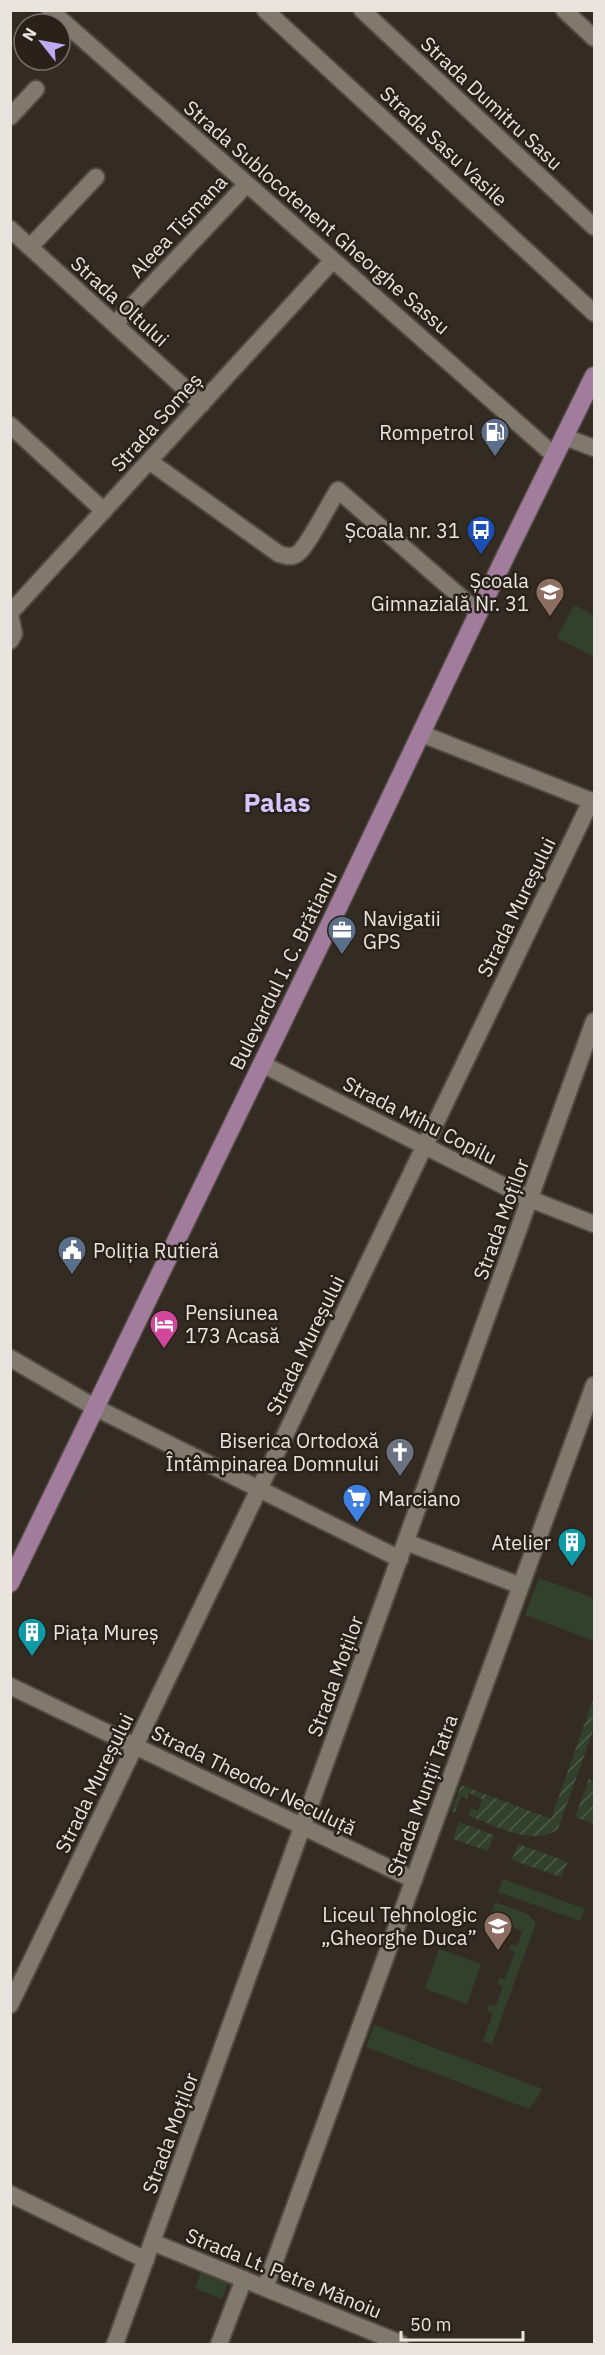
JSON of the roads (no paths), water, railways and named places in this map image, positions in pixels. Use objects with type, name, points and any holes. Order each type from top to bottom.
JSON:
[{"type":"main road","name":"Bulevardul I. C. Brătianu","points":[[10,1583],[594,376]]},
{"type":"street","name":"Strada Sublocotenent Gheorghe Sassu","points":[[50,10],[555,456]]},
{"type":"street","name":"Strada Sasu Vasile","points":[[265,10],[594,313]]},
{"type":"street","name":"Strada Dumitru Sasu","points":[[362,10],[594,227]]},
{"type":"street","points":[[564,10],[594,39]]},
{"type":"street","points":[[10,117],[36,89]]},
{"type":"street","points":[[30,247],[96,177]]},
{"type":"street","name":"Aleea Tismana","points":[[114,324],[247,184]]},
{"type":"street","name":"Strada Oltului","points":[[10,229],[202,404]]},
{"type":"street","name":"Strada Someș","points":[[10,640],[14,634],[10,613],[333,260]]},
{"type":"street","points":[[10,425],[104,510]]},
{"type":"street","points":[[565,437],[594,448]]},
{"type":"street","points":[[149,461],[279,554],[287,557],[297,554],[304,546],[338,490],[479,613]]},
{"type":"street","points":[[422,734],[593,801]]},
{"type":"street","name":"Strada Mureșului","points":[[10,2005],[593,801]]},
{"type":"street","name":"Strada Moților","points":[[115,2344],[594,1022]]},
{"type":"street","name":"Strada Mihu Copilu","points":[[262,1064],[530,1199],[594,1224]]},
{"type":"street","points":[[10,1358],[96,1408],[400,1559]]},
{"type":"street","name":"Strada Munții Tatra","points":[[265,2288],[594,1385]]},
{"type":"street","points":[[406,1542],[521,1586]]},
{"type":"street","name":"Strada Theodor Neculuță","points":[[10,1686],[414,1880]]},
{"type":"street","points":[[10,2194],[146,2260]]},
{"type":"street","name":"Strada Lt. Petre Mănoiu","points":[[152,2242],[400,2343]]},
{"type":"street","points":[[219,2344],[244,2279]]},
{"type":"place","name":"Rompetrol","points":[[495,458]]},
{"type":"place","name":"Școala nr. 31","points":[[481,556]]},
{"type":"place","name":"Școala Gimnazială Nr. 31","points":[[550,618]]},
{"type":"place","name":"Navigatii GPS","points":[[342,956]]},
{"type":"place","name":"Poliția Rutieră","points":[[72,1276]]},
{"type":"place","name":"Pensiunea 173 Acasă","points":[[164,1350]]},
{"type":"place","name":"Biserica Ortodoxă Întâmpinarea Domnului","points":[[400,1478]]},
{"type":"place","name":"Marciano","points":[[357,1524]]},
{"type":"place","name":"Atelier","points":[[572,1568]]},
{"type":"place","name":"Piața Mureș","points":[[32,1658]]},
{"type":"place","name":"Liceul Tehnologic „Gheorghe Duca”","points":[[498,1952]]},
{"type":"district","name":"Palas","points":[[277,802]]}]
